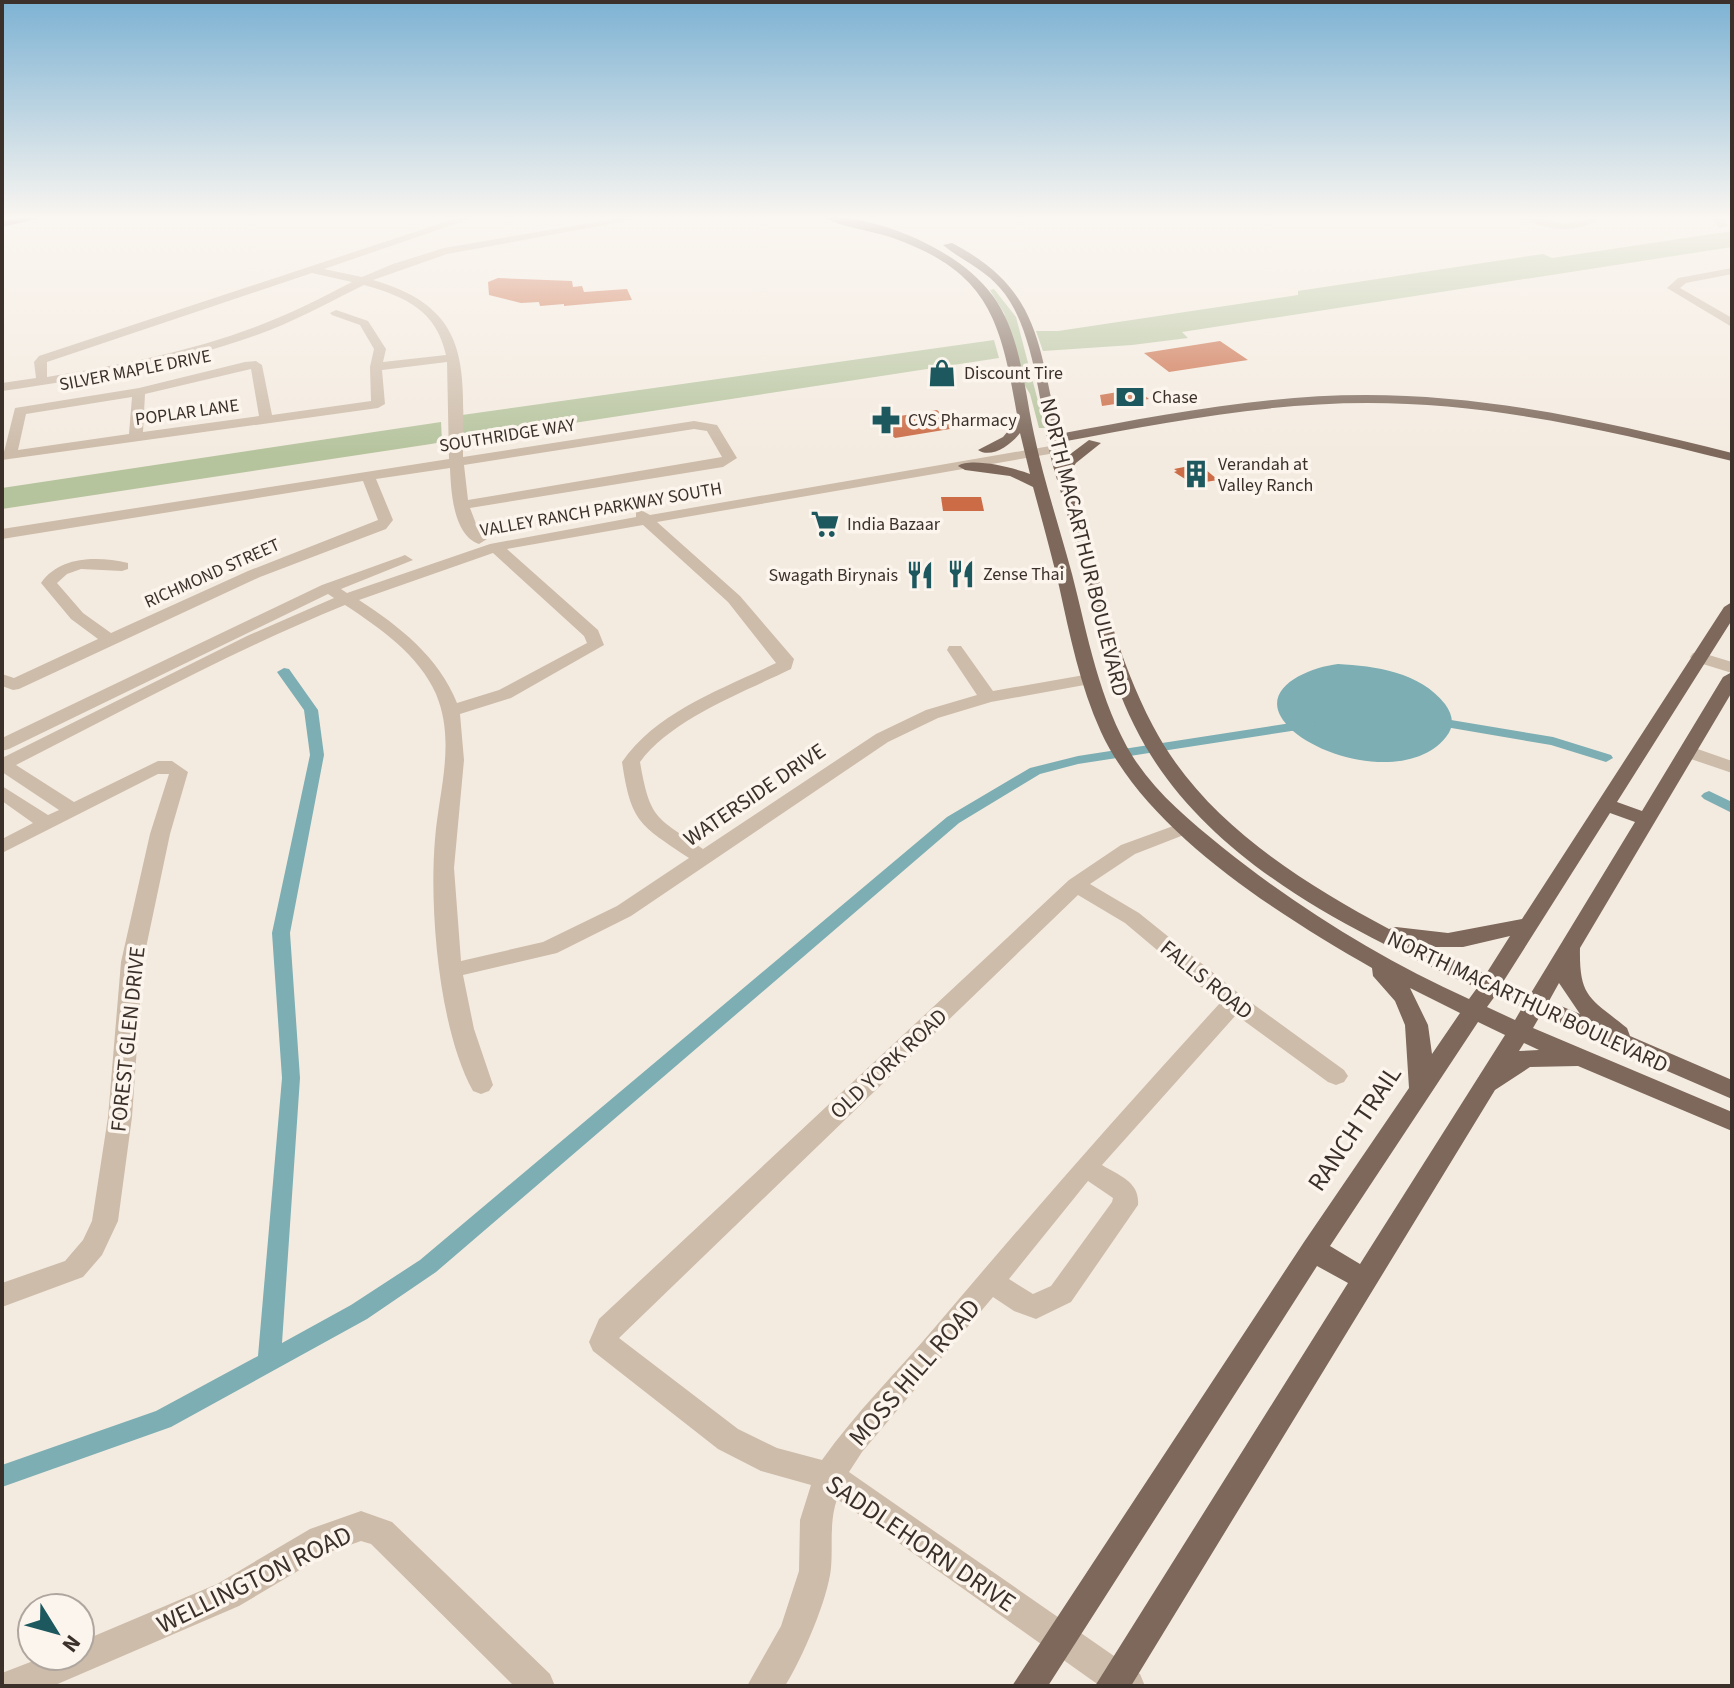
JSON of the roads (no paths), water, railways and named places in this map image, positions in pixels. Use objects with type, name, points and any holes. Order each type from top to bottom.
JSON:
[{"type":"main road","name":"NORTH MACARTHUR BOULEVARD","points":[[987,295],[1006,335],[1031,449],[1090,679],[1104,723],[1140,780],[1187,827],[1252,884],[1335,938],[1474,1010],[1732,1122]]},
{"type":"main road","name":"NORTH MACARTHUR BOULEVARD","points":[[1011,295],[1026,326],[1055,444],[1120,675],[1139,721],[1173,773],[1254,853],[1288,880],[1358,923],[1489,985],[1732,1090]]},
{"type":"main road","points":[[1055,444],[1094,443],[1302,406]]},
{"type":"main road","points":[[1055,444],[1121,428],[1240,408],[1302,406],[1444,409],[1541,418],[1732,457]]},
{"type":"main road","points":[[1048,412],[1069,420],[1121,428]]},
{"type":"main road","points":[[1541,418],[1732,467]]},
{"type":"main road","points":[[985,450],[1008,440],[1024,420]]},
{"type":"main road","points":[[1063,472],[1071,460],[1094,443]]},
{"type":"main road","points":[[965,466],[1013,472],[1041,485]]},
{"type":"main road","points":[[1064,575],[1093,576]]},
{"type":"main road","name":"RANCH TRAIL","points":[[1029,1686],[1313,1250],[1474,1010],[1732,607]]},
{"type":"main road","points":[[1119,1683],[1678,771],[1732,677]]},
{"type":"main road","points":[[1605,804],[1647,820]]},
{"type":"main road","points":[[1358,923],[1400,935],[1439,941],[1471,941],[1528,924]]},
{"type":"main road","points":[[1335,938],[1383,972],[1399,988],[1410,1006],[1422,1040],[1421,1090]]},
{"type":"main road","points":[[1571,942],[1565,969],[1570,988],[1583,1005],[1634,1048]]},
{"type":"main road","points":[[1484,1089],[1525,1058],[1570,1058],[1609,1068]]},
{"type":"main road","points":[[1313,1250],[1365,1280]]},
{"type":"street","points":[[41,376],[40,362],[43,359],[232,295]]},
{"type":"street","points":[[2,387],[106,372],[179,352],[286,320],[327,295]]},
{"type":"street","points":[[401,295],[425,308],[443,327],[451,358],[457,411],[454,461],[461,505],[472,533],[592,634],[596,645],[505,694],[451,711]]},
{"type":"street","points":[[1685,295],[1731,322]]},
{"type":"street","points":[[336,313],[364,323],[374,336],[380,349],[376,367],[451,358]]},
{"type":"street","points":[[2,380],[179,352]]},
{"type":"street","name":"SILVER MAPLE DRIVE","points":[[6,456],[20,411],[139,392],[256,365],[266,420]]},
{"type":"street","name":"POPLAR LANE","points":[[6,456],[378,404],[376,367]]},
{"type":"street","points":[[136,437],[139,392]]},
{"type":"street","name":"SOUTHRIDGE WAY","points":[[2,534],[261,500],[454,461],[699,425],[712,428],[730,458],[723,463],[461,505]]},
{"type":"street","name":"VALLEY RANCH PARKWAY SOUTH","points":[[821,484],[965,466],[1055,444]]},
{"type":"street","name":"VALLEY RANCH PARKWAY SOUTH","points":[[2,760],[336,593],[433,564],[487,543],[821,484],[985,450],[1031,449]]},
{"type":"street","name":"RICHMOND STREET","points":[[8,682],[111,641],[254,574],[381,526],[386,520],[368,477]]},
{"type":"street","points":[[643,516],[657,533],[717,582],[754,620],[785,659],[785,665],[749,681],[643,743],[631,762],[637,800],[652,824],[703,858]]},
{"type":"street","points":[[111,641],[77,616],[49,583],[63,570],[86,564],[122,566]]},
{"type":"street","points":[[336,593],[396,633],[422,660],[451,711],[456,744],[442,893],[468,1053],[481,1085]]},
{"type":"street","points":[[955,650],[988,697]]},
{"type":"street","points":[[1699,657],[1732,668]]},
{"type":"street","name":"WATERSIDE DRIVE","points":[[453,970],[549,948],[592,929],[881,738],[932,714],[988,697],[1090,679]]},
{"type":"street","points":[[1689,752],[1732,767]]},
{"type":"street","points":[[2,760],[39,789],[73,810],[2,847]]},
{"type":"street","name":"FOREST GLEN DRIVE","points":[[2,1295],[74,1269],[93,1247],[105,1221],[120,1117],[132,962],[160,834],[179,772],[165,765],[73,810]]},
{"type":"street","points":[[9,797],[39,789]]},
{"type":"street","points":[[9,797],[47,824]]},
{"type":"street","name":"OLD YORK ROAD","points":[[609,1327],[1076,885],[1122,850],[1187,827]]},
{"type":"street","name":"FALLS ROAD","points":[[1076,885],[1125,913],[1234,1002],[1336,1076]]},
{"type":"street","name":"MOSS HILL ROAD","points":[[764,1686],[775,1672],[795,1632],[815,1571],[815,1520],[829,1476],[876,1412],[992,1282],[1085,1167],[1234,1002]]},
{"type":"street","name":"MOSS HILL ROAD","points":[[992,1282],[1024,1303],[1036,1307],[1061,1294],[1125,1205],[1126,1193],[1085,1167]]},
{"type":"street","name":"SADDLEHORN DRIVE","points":[[609,1327],[603,1342],[728,1439],[772,1461],[829,1476],[1119,1683]]},
{"type":"street","name":"WELLINGTON ROAD","points":[[12,1686],[149,1631],[228,1595],[321,1540],[361,1526],[381,1533],[538,1686]]},
{"type":"water","points":[[1338,664],[1382,669],[1423,685],[1448,708],[1452,720],[1449,733],[1431,750],[1393,762],[1349,758],[1309,742],[1293,731],[1281,717],[1277,705],[1279,694],[1297,677]]},
{"type":"waterway","points":[[269,1361],[291,1078],[281,933],[317,755],[311,710],[284,672]]},
{"type":"waterway","points":[[1433,721],[1553,741],[1606,758]]},
{"type":"waterway","points":[[269,1361],[359,1312],[428,1266],[953,820],[1035,771],[1078,760],[1311,724]]},
{"type":"waterway","points":[[1709,796],[1732,808]]},
{"type":"waterway","points":[[2,1476],[163,1419],[269,1361]]},
{"type":"place","name":"Discount Tire","points":[[942,373]]},
{"type":"place","name":"Chase","points":[[1130,397]]},
{"type":"place","name":"CVS Pharmacy","points":[[886,420]]},
{"type":"place","name":"Verandah at Valley Ranch","points":[[1196,474]]},
{"type":"place","name":"India Bazaar","points":[[825,524]]},
{"type":"place","name":"Zense Thai","points":[[961,574]]},
{"type":"place","name":"Swagath Birynais","points":[[920,575]]}]
